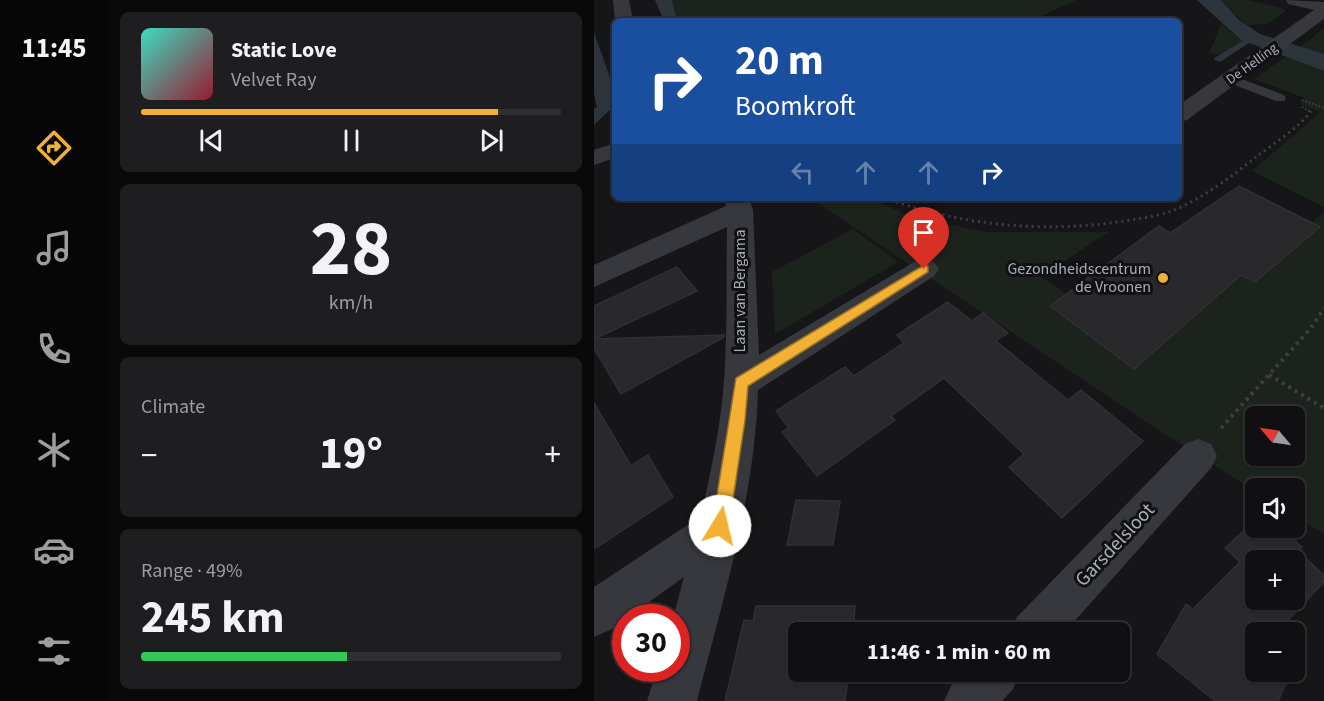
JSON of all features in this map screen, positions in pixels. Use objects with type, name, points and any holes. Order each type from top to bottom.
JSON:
[{"type":"street","points":[[621,0],[624,18]]},
{"type":"street","points":[[1293,0],[1324,9]]},
{"type":"street","name":"De Helling","points":[[1182,113],[1293,34],[1324,9]]},
{"type":"street","points":[[594,158],[612,151]]},
{"type":"street","points":[[594,277],[738,204]]},
{"type":"street","name":"Laan van Bergama","points":[[672,701],[720,526],[738,420],[741,383],[738,204]]},
{"type":"street","points":[[741,383],[924,269]]},
{"type":"street","name":"Garsdelsloot","points":[[1043,622],[1198,456]]},
{"type":"street","points":[[594,614],[720,526]]},
{"type":"street","points":[[969,701],[987,682]]},
{"type":"lane","points":[[1231,79],[1280,98]]},
{"type":"path","points":[[895,201],[934,213],[1019,226],[1058,227],[1113,223],[1169,212],[1184,206],[1253,160],[1312,111],[1280,98]]},
{"type":"path","points":[[1297,98],[1324,108]]},
{"type":"path","points":[[1198,456],[1311,328],[1324,308]]},
{"type":"path","points":[[1269,375],[1324,408]]},
{"type":"shaded area","points":[[655,0],[672,0],[676,18],[663,18]]},
{"type":"shaded area","points":[[672,0],[1076,0],[1037,18],[676,18]]},
{"type":"shaded area","points":[[1197,0],[1221,0],[1239,20],[1260,34],[1324,54],[1324,71],[1249,43],[1220,62],[1213,59],[1242,41]]},
{"type":"shaded area","points":[[1221,0],[1248,0],[1286,11],[1268,24],[1246,25]]},
{"type":"shaded area","points":[[1221,24],[1242,41],[1219,55],[1210,52]]},
{"type":"shaded area","points":[[1324,28],[1324,54],[1299,48]]},
{"type":"shaded area","points":[[594,32],[612,83],[612,108],[594,125],[594,109],[597,107],[594,93]]},
{"type":"shaded area","points":[[1288,55],[1324,71],[1324,207],[1252,171],[1321,112],[1300,104],[1305,98],[1254,79]]},
{"type":"shaded area","points":[[815,201],[876,201],[911,217],[987,232],[1108,232],[1041,277],[1146,347],[1243,262],[1257,270],[1324,212],[1324,534],[1305,522],[1305,478],[1245,478],[1245,485],[1163,433]]},
{"type":"shaded area","points":[[853,229],[898,262],[775,334],[772,272]]},
{"type":"building","name":"Gezondheidscentrum de Vroonen","points":[[1239,186],[1320,227],[1255,282],[1241,275],[1134,369],[1050,306],[1159,226],[1170,233]]},
{"type":"building","points":[[677,267],[697,291],[594,339],[594,306]]},
{"type":"building","points":[[948,302],[972,321],[983,313],[1008,333],[996,341],[1068,400],[1081,390],[1143,441],[1062,518],[1009,467],[1024,454],[944,378],[891,416],[895,420],[817,476],[782,432],[789,428],[776,411],[845,367],[854,376],[904,343],[897,335]]},
{"type":"building","points":[[724,335],[621,394],[594,348],[594,339]]},
{"type":"building","points":[[594,403],[631,466],[648,455],[673,497],[594,549]]},
{"type":"building","points":[[796,500],[840,501],[833,545],[787,545]]},
{"type":"building","points":[[1245,530],[1245,538],[1292,538],[1302,547],[1299,550],[1245,550],[1245,610],[1298,610],[1286,622],[1245,622],[1245,682],[1287,682],[1278,701],[1215,701],[1157,654],[1186,604],[1193,609],[1240,562],[1225,548]]},
{"type":"building","points":[[1305,557],[1324,575],[1324,582],[1305,602]]},
{"type":"building","points":[[756,606],[855,606],[854,622],[788,622],[788,682],[848,682],[845,701],[725,701],[744,620],[753,621]]},
{"type":"place","name":"Gezondheidscentrum de Vroonen","points":[[1163,278]]},
{"type":"route","points":[[720,526],[738,420],[741,383],[924,269]]}]
